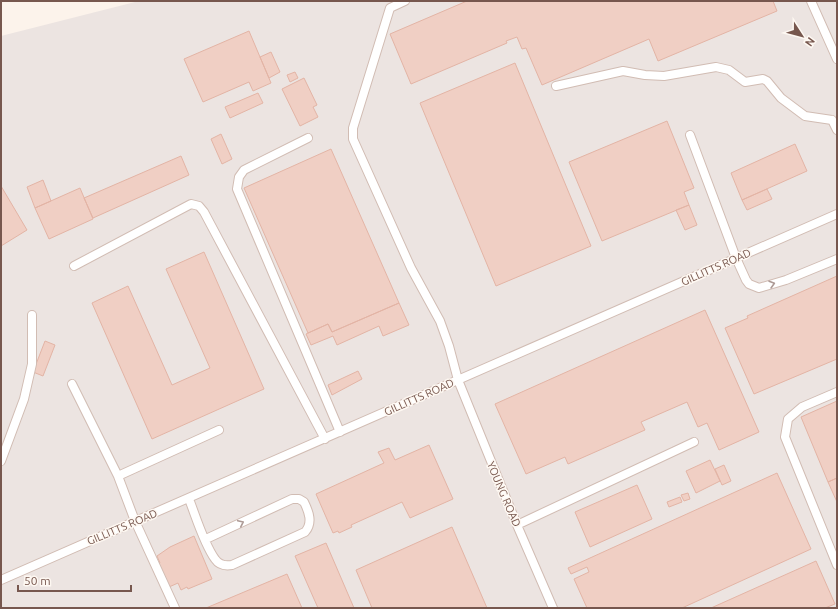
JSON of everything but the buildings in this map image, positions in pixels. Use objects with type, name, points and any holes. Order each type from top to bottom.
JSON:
[{"type":"lane","name":"YOUNG ROAD","points":[[404,1],[390,8],[353,128],[353,139],[411,268],[440,321],[449,346],[458,380],[517,525],[553,608]]},
{"type":"lane","points":[[811,1],[837,59]]},
{"type":"lane","points":[[556,86],[623,71],[645,75],[664,76],[716,67],[729,70],[745,82],[763,79],[767,81],[781,98],[805,116],[834,118],[837,130]]},
{"type":"lane","points":[[690,135],[736,258],[746,280],[754,287],[759,288],[786,280],[837,259]]},
{"type":"lane","points":[[308,138],[244,170],[239,177],[237,188],[340,432]]},
{"type":"lane","points":[[74,266],[191,204],[199,206],[204,212],[325,439]]},
{"type":"lane","name":"GILLITTS ROAD","points":[[1,580],[837,214]]},
{"type":"lane","points":[[1,461],[24,399],[32,364],[32,315]]},
{"type":"lane","points":[[72,384],[118,476],[135,521],[175,608]]},
{"type":"lane","points":[[837,392],[802,407],[788,419],[785,436],[837,565]]},
{"type":"lane","points":[[118,476],[219,430]]},
{"type":"lane","points":[[517,525],[694,442]]},
{"type":"lane","points":[[188,499],[206,540],[215,560],[221,564],[232,565],[305,532],[310,527],[310,521],[304,502],[299,499],[292,499],[206,540]]},
{"type":"shaded area","points":[[139,1],[837,1],[837,608],[1,608],[1,36]]}]
